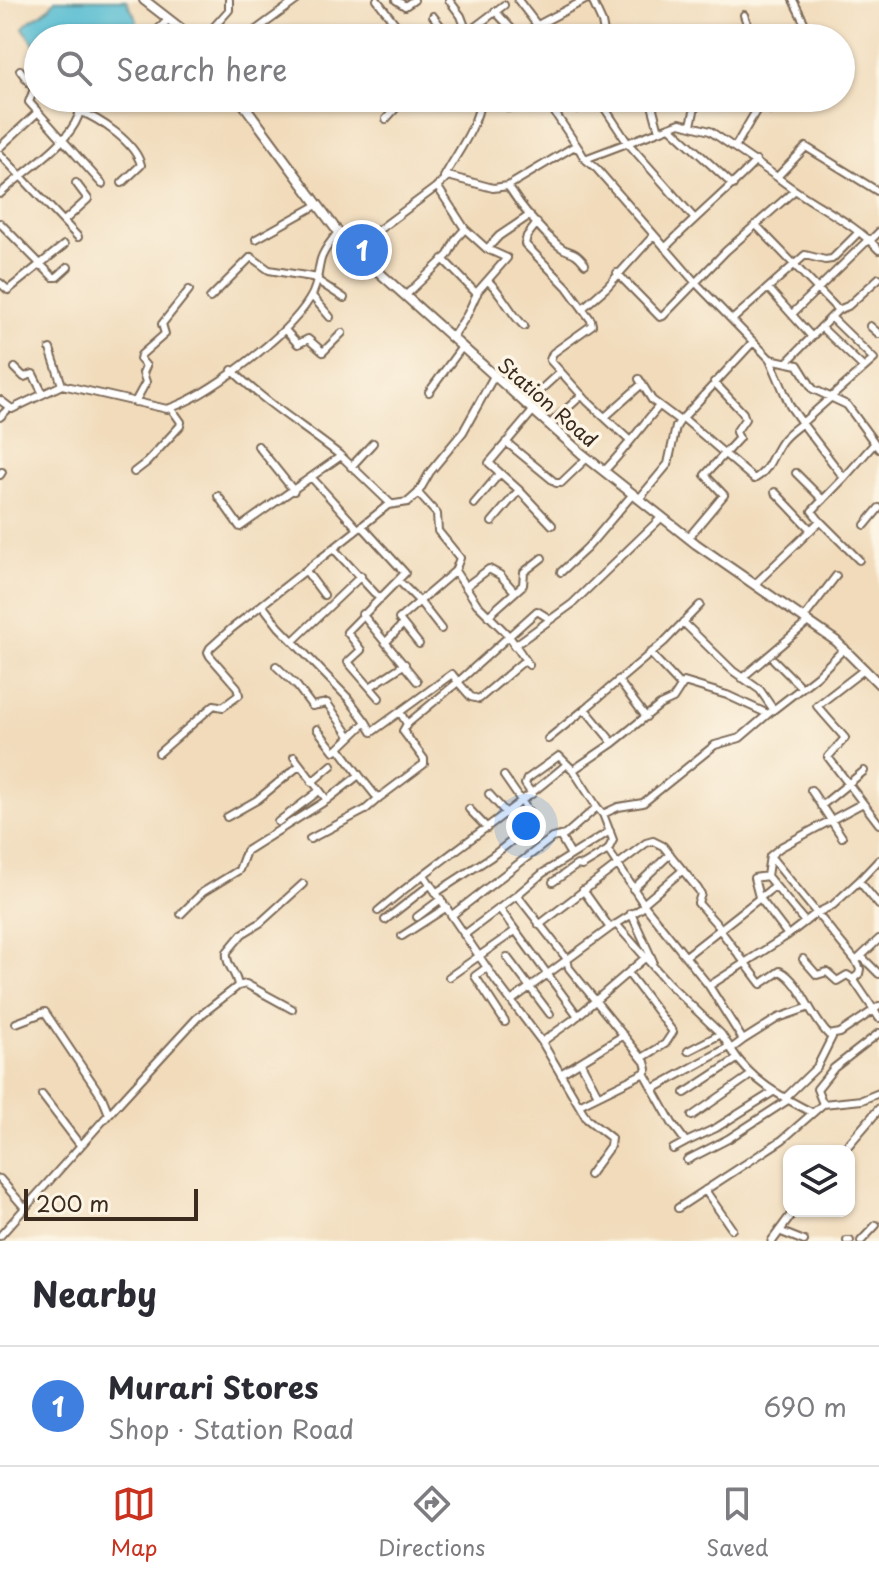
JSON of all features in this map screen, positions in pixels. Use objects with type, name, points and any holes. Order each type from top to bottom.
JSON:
[{"type":"main road","points":[[144,0],[175,24]]},
{"type":"main road","name":"Station Road","points":[[249,112],[353,249],[587,458],[688,538],[845,648],[879,684]]},
{"type":"street","points":[[216,24],[229,10],[229,0]]},
{"type":"street","points":[[264,24],[297,0]]},
{"type":"street","points":[[377,0],[395,24]]},
{"type":"street","points":[[396,0],[403,6],[414,0]]},
{"type":"street","points":[[449,0],[464,24]]},
{"type":"street","points":[[518,0],[538,24],[585,0]]},
{"type":"street","points":[[564,0],[568,8]]},
{"type":"street","points":[[592,0],[602,24]]},
{"type":"street","points":[[793,0],[802,24]]},
{"type":"street","points":[[479,24],[504,5]]},
{"type":"street","points":[[495,11],[508,24]]},
{"type":"street","points":[[744,15],[747,24]]},
{"type":"street","points":[[433,16],[439,24]]},
{"type":"street","points":[[164,24],[169,19]]},
{"type":"street","points":[[20,70],[24,75]]},
{"type":"street","points":[[0,147],[38,112],[102,184]]},
{"type":"street","points":[[0,194],[71,130],[79,112]]},
{"type":"street","points":[[82,112],[118,134],[139,159],[141,165],[122,183]]},
{"type":"street","points":[[386,119],[392,112]]},
{"type":"street","points":[[353,249],[437,186],[479,112]]},
{"type":"street","points":[[607,112],[627,142],[694,218]]},
{"type":"street","points":[[654,112],[659,131]]},
{"type":"street","points":[[691,125],[694,112]]},
{"type":"street","points":[[735,147],[755,112]]},
{"type":"street","points":[[555,113],[585,159],[695,282],[770,359],[790,406],[844,478]]},
{"type":"street","points":[[585,159],[680,123],[691,125],[710,131],[735,147],[794,191],[859,232],[879,250]]},
{"type":"street","points":[[671,128],[733,185]]},
{"type":"street","points":[[444,177],[493,188],[508,186],[573,147],[579,149]]},
{"type":"street","points":[[777,177],[806,147],[879,192]]},
{"type":"street","points":[[0,154],[78,237]]},
{"type":"street","points":[[665,248],[756,161]]},
{"type":"street","points":[[64,221],[88,199],[76,183]]},
{"type":"street","points":[[437,186],[465,229],[487,249],[507,258],[477,294],[452,338]]},
{"type":"street","points":[[508,186],[560,247],[577,253],[585,264]]},
{"type":"street","points":[[617,273],[660,317],[794,191]]},
{"type":"street","points":[[256,239],[317,205]]},
{"type":"street","points":[[487,249],[499,236],[530,215]]},
{"type":"street","points":[[0,223],[55,278],[68,267]]},
{"type":"street","points":[[537,223],[525,244],[584,307],[592,325],[549,357],[582,395],[629,440]]},
{"type":"street","points":[[756,225],[838,310]]},
{"type":"street","points":[[405,296],[443,259],[465,229]]},
{"type":"street","points":[[0,417],[9,408],[62,385],[171,408],[184,404],[258,354],[285,330],[312,296],[321,258],[338,232]]},
{"type":"street","points":[[732,320],[808,255],[832,259],[859,232]]},
{"type":"street","points":[[792,314],[879,232]]},
{"type":"street","points":[[584,307],[607,287],[654,235]]},
{"type":"street","points":[[0,283],[8,290],[64,245]]},
{"type":"street","points":[[210,298],[251,257],[269,270],[318,280],[344,298]]},
{"type":"street","points":[[443,259],[477,294]]},
{"type":"street","points":[[787,362],[838,310],[848,306],[879,278]]},
{"type":"street","points":[[488,281],[524,326]]},
{"type":"street","points":[[768,288],[811,336]]},
{"type":"street","points":[[135,402],[146,382],[143,373],[146,366],[140,357],[165,334],[162,324],[189,290]]},
{"type":"street","points":[[312,296],[330,317]]},
{"type":"street","points":[[605,417],[640,382],[659,406],[682,420],[754,479],[759,477],[781,443],[876,356],[831,317]]},
{"type":"street","points":[[870,326],[879,334]]},
{"type":"street","points":[[821,327],[864,368]]},
{"type":"street","points":[[285,330],[298,344],[308,339],[323,352],[342,333]]},
{"type":"street","points":[[561,572],[668,464],[676,427],[753,342]]},
{"type":"street","points":[[429,392],[462,347]]},
{"type":"street","points":[[50,349],[62,385]]},
{"type":"street","points":[[770,359],[798,365],[813,389],[847,405],[877,447],[812,511],[859,560]]},
{"type":"street","points":[[15,368],[24,377],[33,374],[43,394]]},
{"type":"street","points":[[232,370],[284,416],[302,424],[341,456],[391,504]]},
{"type":"street","points":[[525,404],[560,372]]},
{"type":"street","points":[[159,753],[214,705],[226,705],[239,695],[237,687],[208,651],[231,629],[375,514],[391,504],[408,502],[418,493],[430,472],[463,432],[494,376]]},
{"type":"street","points":[[688,538],[724,495],[705,475],[739,438],[736,432],[745,419],[714,382]]},
{"type":"street","points":[[549,425],[582,395]]},
{"type":"street","points":[[0,400],[9,408]]},
{"type":"street","points":[[604,471],[625,450],[629,440],[659,406]]},
{"type":"street","points":[[134,472],[181,425],[171,408]]},
{"type":"street","points":[[533,411],[489,463],[552,525]]},
{"type":"street","points":[[506,442],[556,483],[561,483],[587,458]]},
{"type":"street","points":[[351,467],[373,443]]},
{"type":"street","points":[[258,446],[294,491]]},
{"type":"street","points":[[218,496],[240,527],[341,456]]},
{"type":"street","points":[[474,504],[500,473]]},
{"type":"street","points":[[796,473],[823,500]]},
{"type":"street","points":[[312,478],[404,571],[405,575],[347,632],[361,650],[348,662],[379,698]]},
{"type":"street","points":[[492,522],[519,490]]},
{"type":"street","points":[[775,492],[811,530]]},
{"type":"street","points":[[418,493],[437,514],[438,531],[460,558],[455,571],[399,619],[419,644]]},
{"type":"street","points":[[865,525],[879,508]]},
{"type":"street","points":[[514,646],[572,604],[662,517]]},
{"type":"street","points":[[754,585],[820,521]]},
{"type":"street","points":[[333,548],[380,599]]},
{"type":"street","points":[[488,616],[525,583],[524,572],[542,558]]},
{"type":"street","points":[[465,587],[489,569],[500,575],[515,592]]},
{"type":"street","points":[[306,571],[324,595]]},
{"type":"street","points":[[263,606],[348,698],[372,732],[452,674],[471,697],[479,699],[527,663],[509,636],[488,616],[455,571]]},
{"type":"street","points":[[293,641],[361,576]]},
{"type":"street","points":[[742,678],[806,620],[836,576]]},
{"type":"street","points":[[399,581],[441,629]]},
{"type":"street","points":[[548,739],[650,653],[700,605]]},
{"type":"street","points":[[310,839],[354,817],[421,768],[425,762],[403,731],[407,724],[537,611],[550,619]]},
{"type":"street","points":[[362,614],[417,681]]},
{"type":"street","points":[[683,622],[742,678],[760,690],[771,711]]},
{"type":"street","points":[[387,641],[402,625]]},
{"type":"street","points":[[603,814],[618,807],[643,803],[715,745],[740,738],[845,648]]},
{"type":"street","points":[[650,653],[681,686]]},
{"type":"street","points":[[774,660],[801,687]]},
{"type":"street","points":[[370,687],[405,664]]},
{"type":"street","points":[[276,666],[313,707],[327,703],[350,736]]},
{"type":"street","points":[[865,669],[817,706],[845,738],[828,757],[879,824]]},
{"type":"street","points":[[618,680],[646,717]]},
{"type":"street","points":[[378,911],[532,794],[570,767],[613,743],[660,705],[673,699],[687,681],[771,711]]},
{"type":"street","points":[[585,709],[613,743]]},
{"type":"street","points":[[400,712],[407,724]]},
{"type":"street","points":[[317,729],[335,751],[366,722]]},
{"type":"street","points":[[339,748],[375,795],[380,797]]},
{"type":"street","points":[[532,794],[525,784],[527,779],[559,756],[603,814],[613,842],[608,850],[582,866],[577,865],[553,882]]},
{"type":"street","points":[[294,757],[327,800]]},
{"type":"street","points":[[227,817],[257,800],[300,765]]},
{"type":"street","points":[[312,782],[332,765]]},
{"type":"street","points":[[821,806],[864,771]]},
{"type":"street","points":[[181,914],[203,892],[239,870],[244,853],[327,800],[359,775]]},
{"type":"street","points":[[437,892],[534,825],[535,819],[504,776]]},
{"type":"street","points":[[811,790],[842,837]]},
{"type":"street","points":[[278,822],[319,791]]},
{"type":"street","points":[[489,794],[507,814]]},
{"type":"street","points":[[805,922],[767,876],[770,856],[863,803]]},
{"type":"street","points":[[452,915],[552,838],[575,828],[597,807]]},
{"type":"street","points":[[469,809],[487,828]]},
{"type":"street","points":[[464,935],[543,873],[610,831]]},
{"type":"street","points":[[560,836],[571,855]]},
{"type":"street","points":[[539,925],[649,841],[657,842],[700,893],[698,903],[761,984],[780,971],[784,973],[799,988],[807,1008],[832,1037]]},
{"type":"street","points":[[608,850],[644,905],[709,986],[743,1040]]},
{"type":"street","points":[[633,889],[670,854]]},
{"type":"street","points":[[770,856],[815,914],[858,959],[879,974]]},
{"type":"street","points":[[709,986],[833,905],[879,860]]},
{"type":"street","points":[[511,1001],[644,905],[683,870]]},
{"type":"street","points":[[424,875],[486,968],[542,1042],[587,1119],[611,1138],[610,1146],[589,1175]]},
{"type":"street","points":[[767,876],[754,878],[759,897],[788,935]]},
{"type":"street","points":[[859,881],[879,905]]},
{"type":"street","points":[[238,986],[236,975],[226,960],[227,952],[242,934],[260,923],[303,884]]},
{"type":"street","points":[[385,920],[431,884]]},
{"type":"street","points":[[686,956],[775,886]]},
{"type":"street","points":[[583,890],[613,926],[721,1034],[751,1075],[773,1092],[813,1113]]},
{"type":"street","points":[[517,895],[567,959],[569,968],[642,1058],[647,1069],[579,1105]]},
{"type":"street","points":[[417,917],[441,899]]},
{"type":"street","points":[[402,936],[447,907]]},
{"type":"street","points":[[499,908],[578,1016]]},
{"type":"street","points":[[631,913],[656,968]]},
{"type":"street","points":[[449,977],[515,931]]},
{"type":"street","points":[[858,959],[879,939]]},
{"type":"street","points":[[507,957],[550,1014]]},
{"type":"street","points":[[542,1042],[578,1016],[646,957]]},
{"type":"street","points":[[803,959],[817,975],[827,972],[838,981],[847,975],[853,979],[876,1008],[879,1018]]},
{"type":"street","points":[[853,979],[859,974],[858,959]]},
{"type":"street","points":[[486,968],[475,976],[505,1022]]},
{"type":"street","points":[[628,973],[673,1032],[665,1044],[642,1058]]},
{"type":"street","points":[[0,1236],[197,1018],[238,986],[246,984],[292,1009]]},
{"type":"street","points":[[653,1089],[778,1018],[807,1008]]},
{"type":"street","points":[[687,1160],[718,1145],[786,1099],[817,1067],[832,1037],[876,1008]]},
{"type":"street","points":[[16,1023],[45,1012],[102,1097],[109,1114]]},
{"type":"street","points":[[823,1104],[817,1089],[834,1068],[879,1033]]},
{"type":"street","points":[[688,1051],[721,1034]]},
{"type":"street","points":[[562,1073],[624,1035]]},
{"type":"street","points":[[685,1093],[737,1059]]},
{"type":"street","points":[[581,1063],[598,1095]]},
{"type":"street","points":[[644,1073],[677,1132],[686,1142]]},
{"type":"street","points":[[692,1116],[751,1075]]},
{"type":"street","points":[[673,1149],[716,1128],[773,1092]]},
{"type":"street","points":[[678,1208],[782,1140],[823,1104],[862,1100],[879,1093]]},
{"type":"street","points":[[42,1095],[80,1145]]},
{"type":"street","points":[[848,1145],[879,1109]]},
{"type":"street","points":[[0,1179],[25,1208]]},
{"type":"street","points":[[705,1190],[732,1229]]},
{"type":"street","points":[[772,1241],[790,1217]]},
{"type":"street","points":[[861,1241],[876,1225]]},
{"type":"street","points":[[779,1231],[804,1241]]},
{"type":"water","points":[[55,0],[126,0],[137,20],[136,24],[27,24]]},
{"type":"place","name":"Murari Stores","points":[[362,250]]}]
